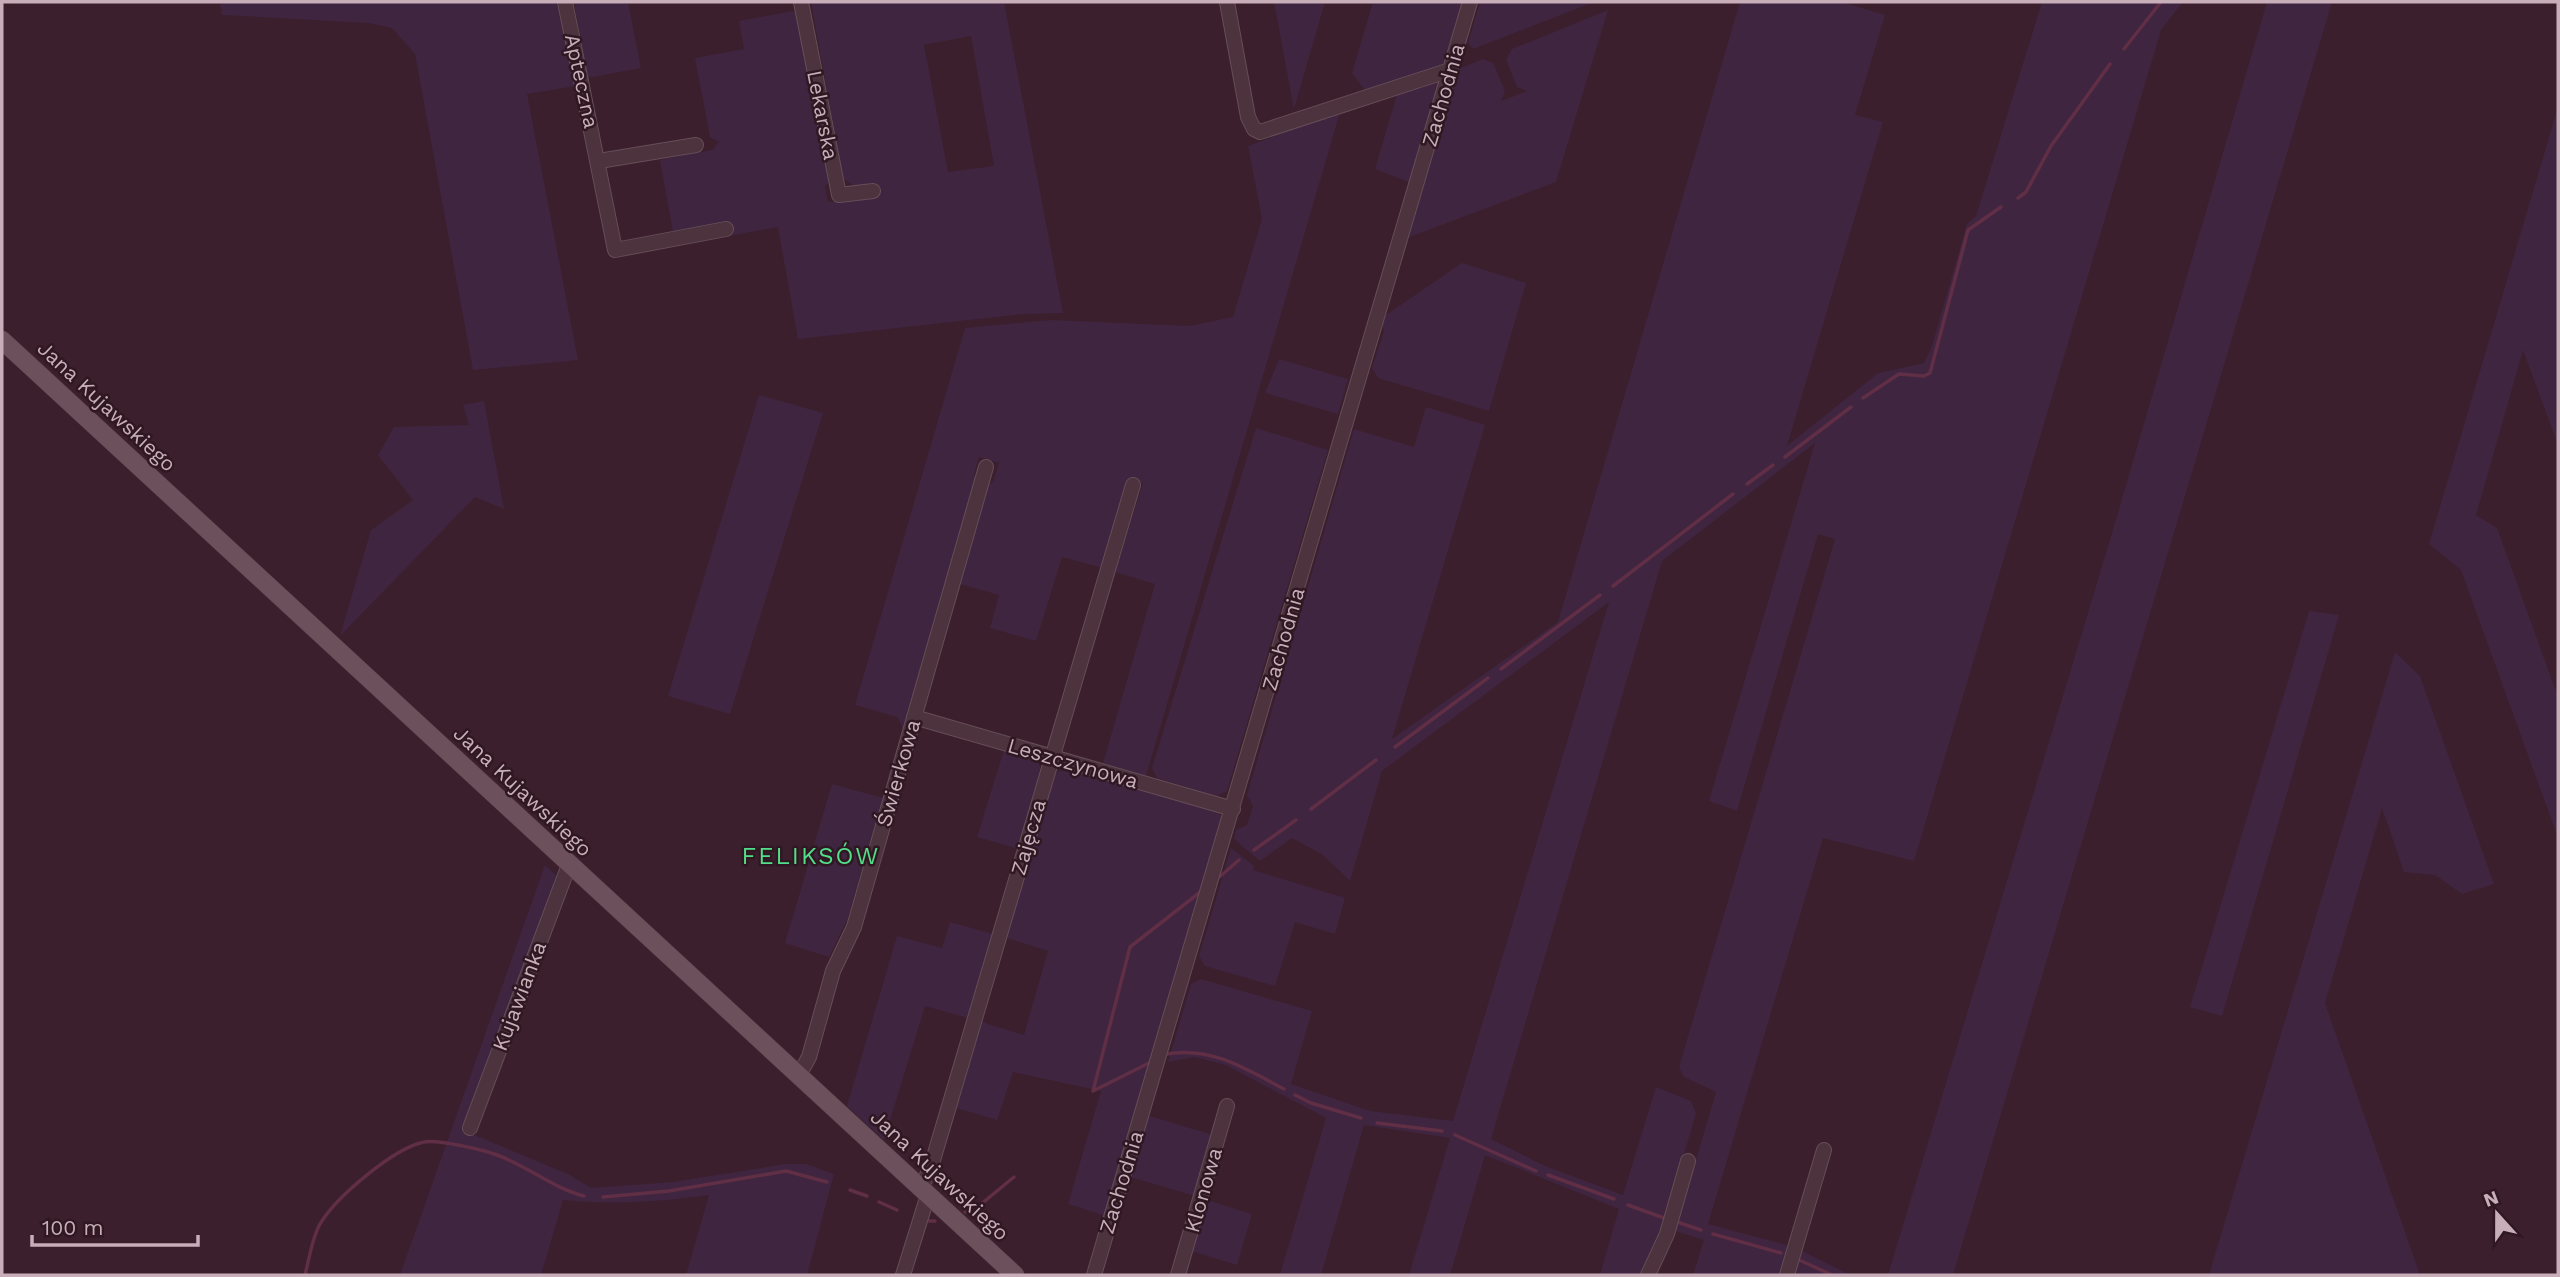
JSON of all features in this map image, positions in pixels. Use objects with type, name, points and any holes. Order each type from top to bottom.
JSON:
[{"type":"main road","name":"Jana Kujawskiego","points":[[2,340],[1011,1274]]},
{"type":"street","name":"Apteczna","points":[[565,2],[615,250],[726,229]]},
{"type":"street","name":"Lekarska","points":[[800,2],[839,195],[873,191]]},
{"type":"street","points":[[1227,2],[1248,117],[1260,132],[1450,71]]},
{"type":"street","name":"Zachodnia","points":[[1094,1275],[1470,2]]},
{"type":"street","points":[[599,161],[696,145]]},
{"type":"street","name":"Świerkowa","points":[[799,1075],[809,1057],[833,971],[854,927],[986,467]]},
{"type":"street","name":"Zajęcza","points":[[904,1275],[924,1191],[1133,485]]},
{"type":"street","name":"Leszczynowa","points":[[914,717],[1233,809]]},
{"type":"street","name":"Kujawianka","points":[[470,1128],[569,864]]},
{"type":"street","name":"Klonowa","points":[[1178,1275],[1227,1106]]},
{"type":"street","points":[[1787,1275],[1824,1150]]},
{"type":"street","points":[[1648,1275],[1667,1234],[1688,1161]]},
{"type":"shaded area","points":[[220,2],[553,2],[559,6],[576,86],[527,94],[578,360],[473,370],[415,54],[392,28],[369,23],[222,15]]},
{"type":"shaded area","points":[[574,2],[628,2],[641,68],[587,78]]},
{"type":"shaded area","points":[[811,2],[1004,2],[1063,313],[1022,314],[798,339],[778,227],[729,236],[734,228],[725,222],[673,232],[660,160],[712,150],[719,142],[710,137],[695,58],[744,49],[739,21],[799,10],[831,180],[825,186],[828,202],[875,197],[873,183],[854,186],[843,178]],"holes":[[[971,36],[994,166],[948,172],[924,45]]]},
{"type":"shaded area","points":[[1274,2],[1325,2],[1294,109]]},
{"type":"shaded area","points":[[1373,2],[1463,2],[1442,67],[1366,92],[1352,73]]},
{"type":"shaded area","points":[[1480,2],[1594,2],[1473,49],[1468,43]]},
{"type":"shaded area","points":[[1740,2],[1842,2],[1885,15],[1855,115],[1883,122],[1787,446],[1878,373],[1924,363],[1931,349],[1967,224],[1976,216],[2042,2],[2183,2],[2161,30],[1914,861],[1823,838],[1708,1224],[1790,1246],[1781,1275],[1693,1275],[1704,1240],[1675,1231],[1716,1092],[1684,1077],[1679,1067],[1835,539],[1818,534],[1737,811],[1709,801],[1815,443],[1662,561],[1491,1139],[1545,1166],[1623,1195],[1656,1087],[1691,1101],[1696,1113],[1663,1226],[1641,1275],[1600,1275],[1619,1209],[1485,1155],[1450,1275],[1409,1275],[1450,1138],[1364,1125],[1321,1275],[1280,1275],[1326,1118],[1226,1065],[1194,1057],[1168,1062],[1191,984],[1201,979],[1312,1011],[1291,1084],[1370,1111],[1453,1121],[1609,602],[1382,771],[1350,881],[1323,855],[1292,838],[1260,861],[1234,839],[1236,830],[1247,825],[1253,806],[1247,795],[1354,429],[1414,447],[1426,407],[1485,425],[1392,739],[1558,622]]},
{"type":"shaded area","points":[[2267,2],[2332,2],[1953,1275],[1888,1275],[2110,540]]},
{"type":"shaded area","points":[[1608,10],[1556,182],[1404,239],[1453,71],[1483,59],[1493,63],[1505,91],[1501,101],[1527,91],[1517,87],[1506,59],[1512,49]]},
{"type":"shaded area","points":[[1438,78],[1443,84],[1414,184],[1375,169],[1398,91]]},
{"type":"shaded area","points":[[2558,107],[2558,445],[2523,350],[2476,515],[2497,528],[2558,697],[2558,838],[2461,570],[2429,544]]},
{"type":"shaded area","points":[[1340,112],[1146,776],[1103,763],[1155,584],[1115,572],[1143,483],[1131,477],[1103,568],[1062,557],[1036,641],[990,628],[999,595],[960,584],[988,485],[993,482],[999,463],[979,457],[974,475],[976,481],[903,728],[897,717],[855,705],[965,328],[1050,320],[1190,326],[1233,317],[1262,219],[1248,146]]},
{"type":"shaded area","points":[[1462,263],[1526,283],[1489,411],[1378,378],[1372,368],[1384,331],[1380,319]]},
{"type":"shaded area","points":[[1279,359],[1348,379],[1338,414],[1265,393]]},
{"type":"shaded area","points":[[759,395],[823,413],[730,714],[668,696]]},
{"type":"shaded area","points":[[484,401],[504,509],[475,497],[340,636],[371,530],[413,500],[378,455],[394,427],[469,425],[463,405]]},
{"type":"shaded area","points":[[1256,428],[1328,450],[1227,791],[1217,796],[1157,778],[1152,768]]},
{"type":"shaded area","points":[[2309,611],[2339,615],[2222,1016],[2190,1007]]},
{"type":"shaded area","points":[[2395,652],[2420,676],[2494,884],[2462,894],[2435,875],[2404,872],[2382,808],[2325,1003],[2420,1275],[2209,1275]]},
{"type":"shaded area","points":[[1004,750],[1037,760],[1042,771],[1019,849],[977,837]]},
{"type":"shaded area","points":[[1065,768],[1218,813],[1226,819],[1109,1217],[1068,1204],[1101,1091],[1013,1072],[997,1120],[956,1108],[982,1022],[1024,1035],[1048,951],[1007,938],[1054,774]]},
{"type":"shaded area","points":[[832,784],[883,798],[847,920],[829,957],[785,943]]},
{"type":"shaded area","points":[[1231,848],[1254,866],[1253,870],[1345,898],[1335,934],[1295,922],[1275,986],[1205,966],[1199,956]]},
{"type":"shaded area","points":[[545,865],[557,876],[465,1131],[568,1174],[591,1188],[673,1182],[785,1164],[806,1164],[834,1174],[807,1275],[686,1275],[709,1195],[636,1202],[563,1200],[541,1275],[400,1275]]},
{"type":"shaded area","points":[[950,922],[993,934],[968,1018],[925,1006],[884,1140],[847,1106],[897,936],[942,948]]},
{"type":"shaded area","points":[[1146,1115],[1213,1135],[1195,1196],[1127,1176]]},
{"type":"shaded area","points":[[1207,1200],[1252,1214],[1237,1265],[1191,1251]]},
{"type":"shaded area","points":[[1802,1251],[1850,1275],[1796,1275]]},
{"type":"waterway","points":[[2124,49],[2161,2]]},
{"type":"waterway","points":[[2018,198],[2026,192],[2051,146],[2110,64]]},
{"type":"waterway","points":[[1863,398],[1899,374],[1924,376],[1930,373],[1968,230],[2001,207]]},
{"type":"waterway","points":[[1785,457],[1851,407]]},
{"type":"waterway","points":[[1747,484],[1773,465]]},
{"type":"waterway","points":[[1613,586],[1733,494]]},
{"type":"waterway","points":[[1501,669],[1600,595]]},
{"type":"waterway","points":[[1395,747],[1488,678]]},
{"type":"waterway","points":[[1311,809],[1376,760]]},
{"type":"waterway","points":[[1254,850],[1296,820]]},
{"type":"waterway","points":[[1217,879],[1239,860]]},
{"type":"waterway","points":[[1093,1091],[1130,947],[1199,893]]},
{"type":"waterway","points":[[1166,1054],[1182,1052],[1213,1056],[1242,1067],[1284,1089]]},
{"type":"waterway","points":[[1093,1091],[1149,1063]]},
{"type":"waterway","points":[[1295,1095],[1311,1103],[1361,1118]]},
{"type":"waterway","points":[[1377,1123],[1442,1131]]},
{"type":"waterway","points":[[1455,1135],[1536,1171]]},
{"type":"waterway","points":[[305,1275],[317,1230],[328,1213],[382,1163],[424,1142],[449,1143],[497,1155],[561,1188],[584,1196]]},
{"type":"waterway","points":[[603,1197],[669,1191],[786,1171],[827,1182]]},
{"type":"waterway","points":[[1548,1175],[1614,1199]]},
{"type":"waterway","points":[[980,1205],[1014,1177]]},
{"type":"waterway","points":[[850,1190],[867,1196]]},
{"type":"waterway","points":[[879,1202],[897,1210]]},
{"type":"waterway","points":[[1628,1205],[1664,1218]]},
{"type":"waterway","points":[[965,1212],[971,1210]]},
{"type":"waterway","points":[[929,1221],[935,1221]]},
{"type":"waterway","points":[[1677,1222],[1701,1230]]},
{"type":"waterway","points":[[1713,1234],[1781,1253]]},
{"type":"waterway","points":[[1797,1259],[1832,1275]]},
{"type":"district","name":"FELIKSÓW","points":[[811,856]]}]
